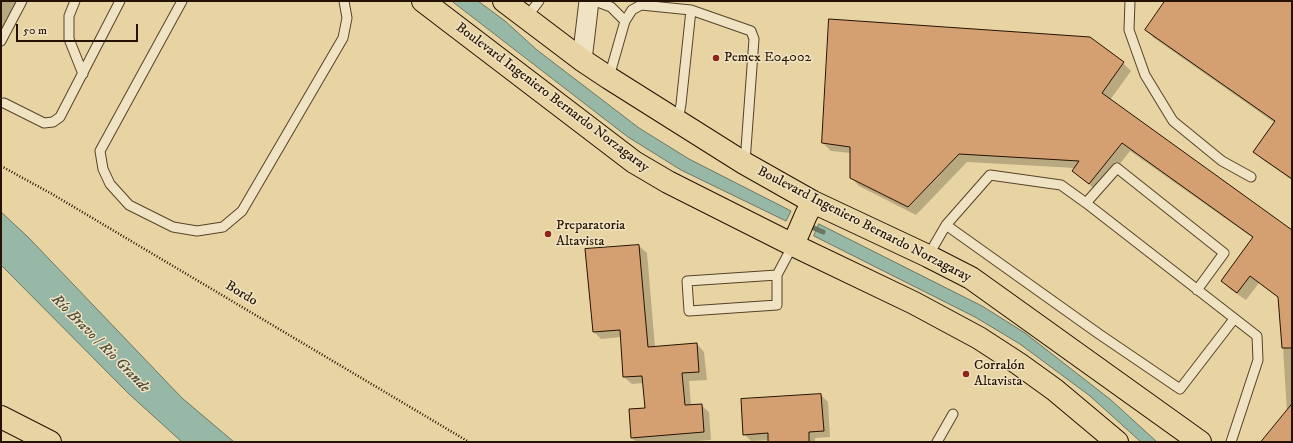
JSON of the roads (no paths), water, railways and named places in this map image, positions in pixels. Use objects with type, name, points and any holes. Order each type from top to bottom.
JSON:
[{"type":"highway","name":"Boulevard Ingeniero Bernardo Norzagaray","points":[[423,1],[634,162],[668,182],[802,224],[928,256],[971,278],[1200,442]]},
{"type":"highway","name":"Boulevard Ingeniero Bernardo Norzagaray","points":[[504,1],[533,10],[582,60],[744,163],[802,224],[914,303],[979,338],[1019,364],[1055,390],[1117,442]]},
{"type":"highway","points":[[1,417],[50,442]]},
{"type":"street","points":[[582,60],[589,1]]},
{"type":"lane","points":[[1,41],[22,1]]},
{"type":"lane","points":[[75,1],[69,16],[69,39],[83,74]]},
{"type":"lane","points":[[4,102],[44,123],[53,122],[60,117],[120,1]]},
{"type":"lane","points":[[182,1],[100,151],[103,169],[110,184],[129,205],[173,227],[197,231],[223,227],[242,211],[343,38],[347,18],[344,1]]},
{"type":"lane","points":[[595,1],[611,7],[625,21]]},
{"type":"lane","points":[[1130,1],[1129,30],[1145,75],[1173,121],[1222,161],[1251,177]]},
{"type":"lane","points":[[609,78],[625,21],[632,10],[641,5],[691,10],[751,31],[754,39],[744,163]]},
{"type":"lane","points":[[678,121],[682,104],[691,10]]},
{"type":"lane","points":[[1086,203],[1117,168],[1224,253],[1197,290]]},
{"type":"lane","points":[[928,256],[946,225],[990,175],[1061,185],[1256,336],[1258,360],[1231,442]]},
{"type":"lane","points":[[777,275],[687,281],[689,311],[777,305],[777,275],[802,224]]},
{"type":"lane","points":[[946,225],[1099,334],[1180,389],[1234,319]]},
{"type":"lane","points":[[937,442],[953,414]]},
{"type":"water","points":[[452,1],[478,1],[505,21],[537,50],[639,128],[689,159],[791,211],[786,221],[681,170],[628,137]]},
{"type":"water","name":"Río Bravo / Rio Grande","points":[[1,212],[28,237],[182,398],[234,442],[182,442],[129,394],[1,265]]},
{"type":"water","points":[[819,224],[982,306],[1025,333],[1111,400],[1157,442],[1141,442],[1090,396],[1020,344],[975,317],[814,236]]},
{"type":"waterway","points":[[807,225],[823,232]]},
{"type":"place","name":"Pemex E04002","points":[[716,58]]},
{"type":"place","name":"Preparatoria Altavista","points":[[548,234]]},
{"type":"place","name":"Corralón Altavista","points":[[966,374]]}]
